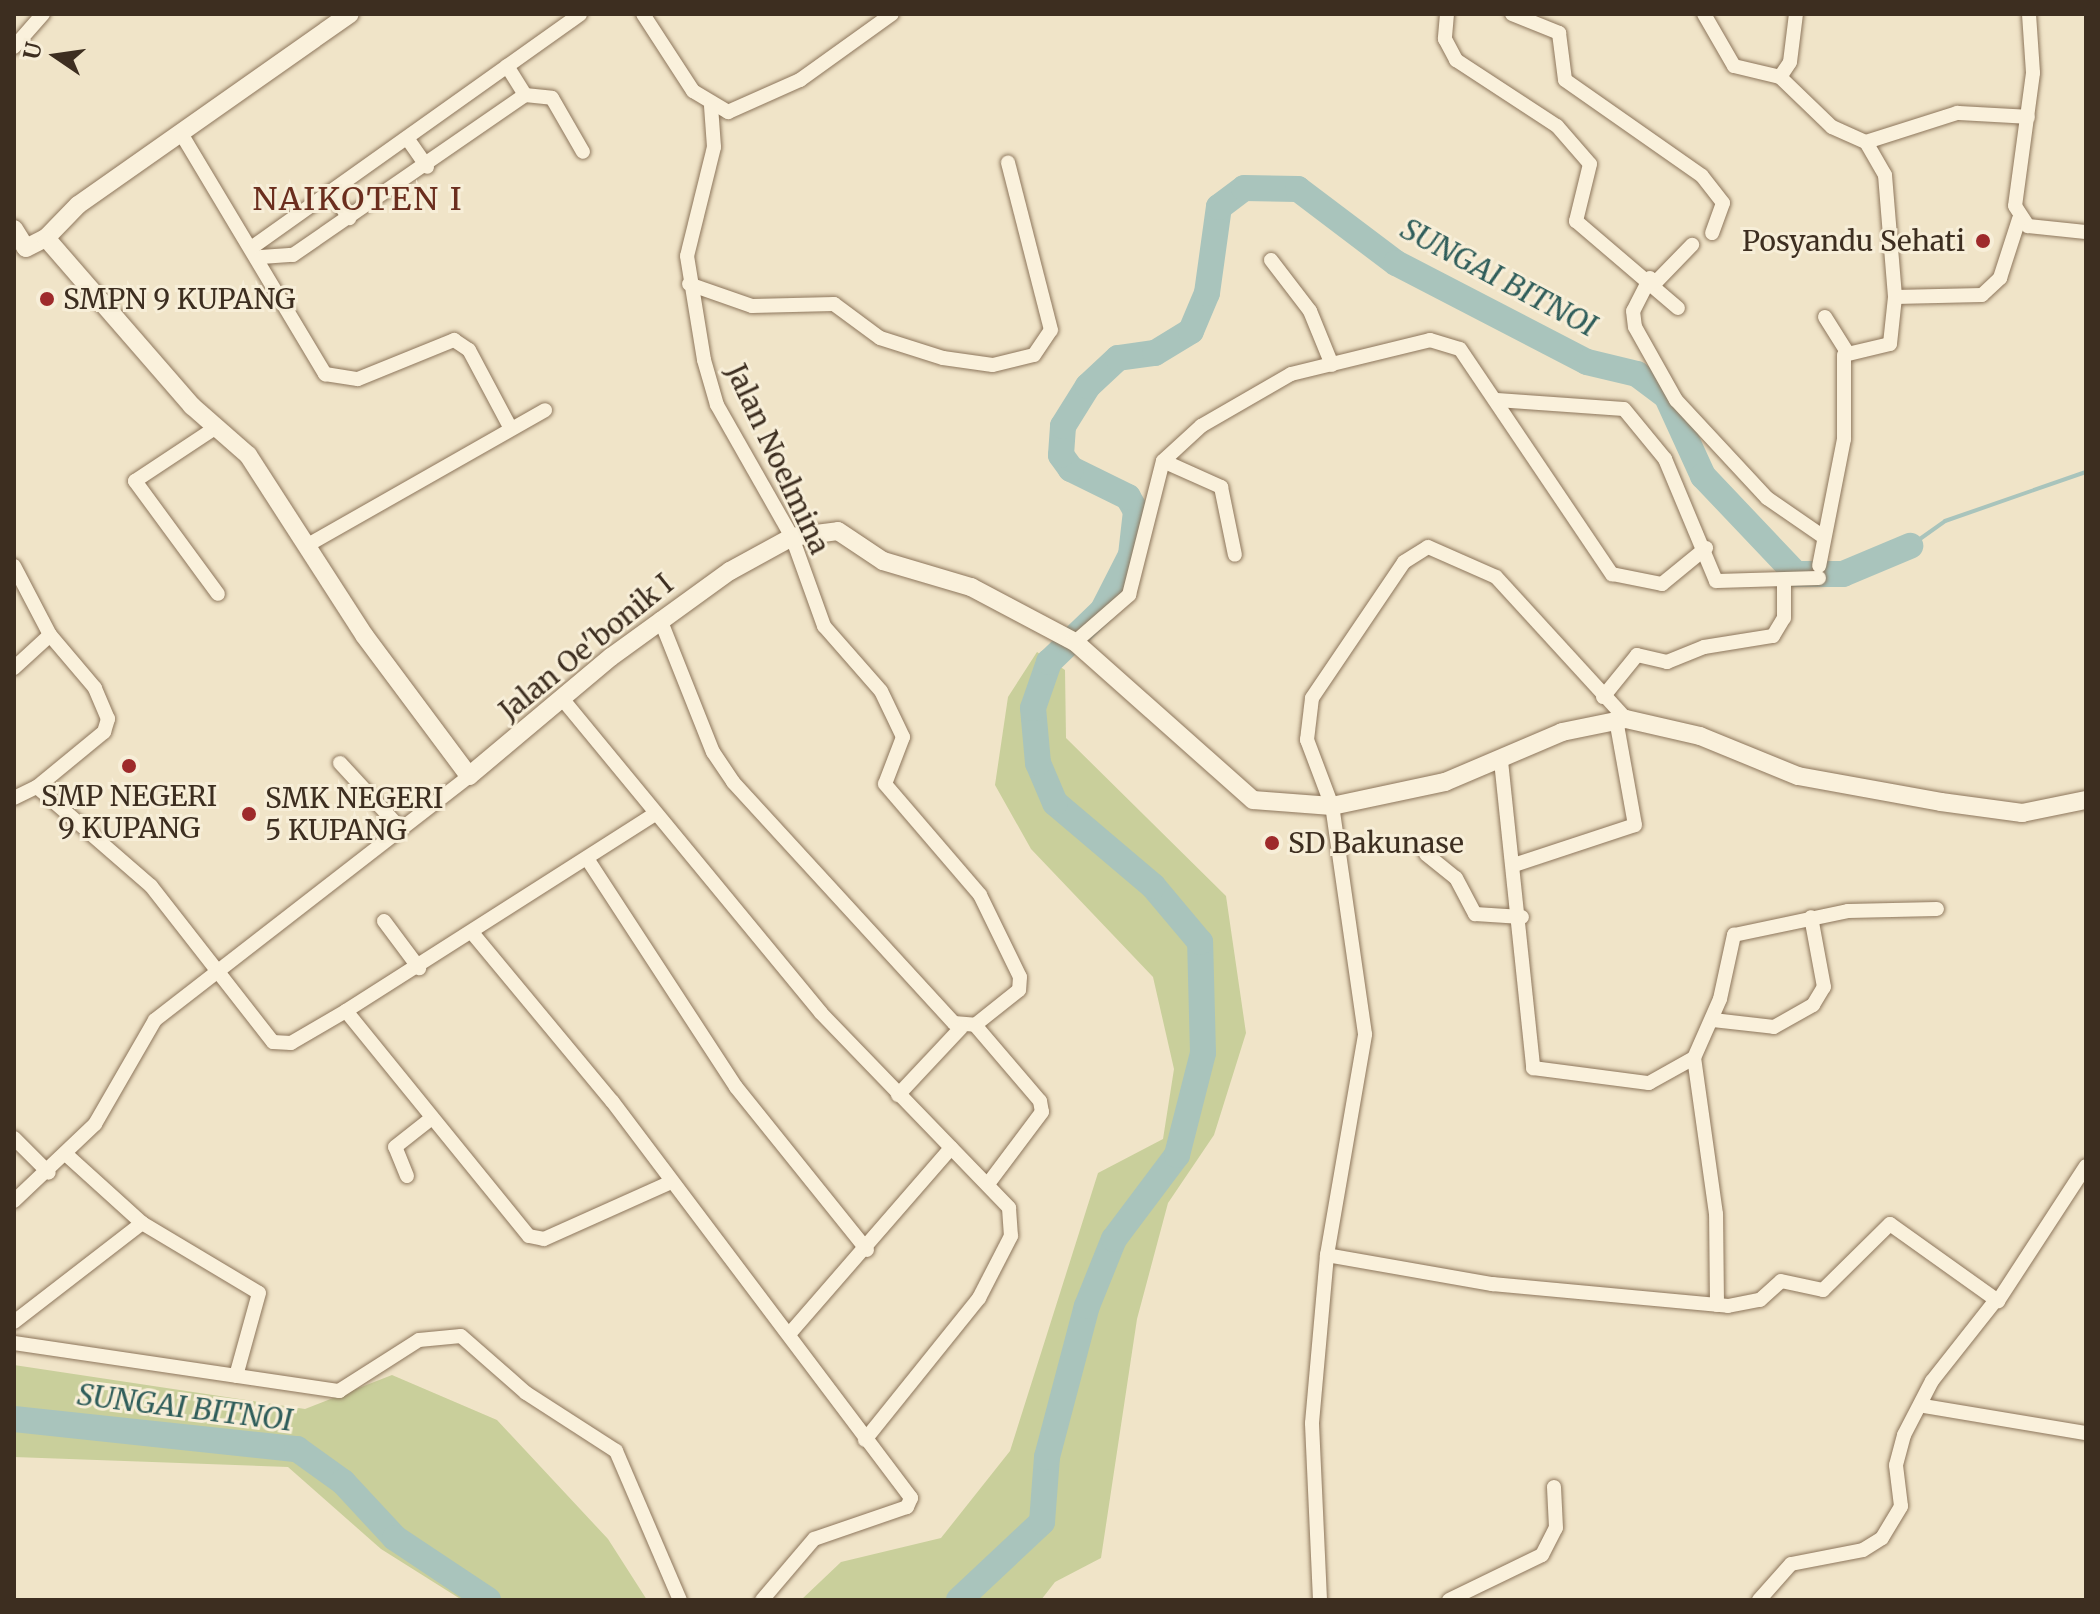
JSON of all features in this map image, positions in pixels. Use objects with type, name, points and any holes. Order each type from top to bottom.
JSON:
[{"type":"street","points":[[14,47],[43,14]]},
{"type":"street","points":[[14,229],[20,252],[46,238],[78,205],[182,135],[349,14]]},
{"type":"street","points":[[258,251],[331,192],[580,14]]},
{"type":"street","points":[[643,14],[693,91],[711,106],[728,112],[764,99],[886,16]]},
{"type":"street","points":[[1447,14],[1445,39],[1456,60],[1557,126],[1590,164],[1576,221],[1653,280],[1678,308]]},
{"type":"street","points":[[1512,14],[1559,33],[1565,80],[1702,176],[1723,203],[1712,233]]},
{"type":"street","points":[[1704,14],[1734,66],[1780,77],[1832,127],[1866,142],[1882,164],[1889,194],[1895,297],[1890,344],[1847,352]]},
{"type":"street","points":[[1780,77],[1790,62],[1796,14]]},
{"type":"street","points":[[1895,297],[1982,295],[2000,278],[2019,219],[2015,191],[2028,117],[2029,14]]},
{"type":"street","points":[[507,66],[525,95]]},
{"type":"street","points":[[258,251],[293,255],[427,167],[481,118],[525,95],[552,98],[583,152]]},
{"type":"street","name":"Jalan Noelmina","points":[[711,106],[714,147],[688,230],[689,284],[717,405],[792,537],[824,626],[881,691],[903,737],[885,784],[980,895],[1020,977],[1019,990],[968,1026]]},
{"type":"street","points":[[1866,142],[1957,113],[2028,117]]},
{"type":"street","points":[[182,135],[258,251],[332,378],[358,379],[454,340],[469,350],[510,427]]},
{"type":"street","points":[[407,138],[427,167]]},
{"type":"street","points":[[689,284],[760,307],[834,304],[880,338],[943,358],[993,365],[1034,355],[1051,330],[1008,162]]},
{"type":"street","points":[[331,192],[349,218]]},
{"type":"street","points":[[2019,219],[2039,229],[2086,232]]},
{"type":"street","points":[[14,1201],[69,1157],[125,1081],[151,1025],[469,776],[306,546],[248,455],[215,428],[46,238]]},
{"type":"street","points":[[1692,245],[1653,280],[1633,311],[1635,327],[1676,400],[1767,498],[1822,536]]},
{"type":"street","points":[[1271,260],[1310,311],[1332,365]]},
{"type":"street","points":[[1497,400],[1624,409],[1652,437],[1706,548],[1716,581],[1784,582],[1819,572],[1822,536],[1840,480],[1847,352],[1825,317]]},
{"type":"street","points":[[1075,642],[1129,595],[1163,461],[1243,395],[1332,365],[1442,339],[1460,349],[1497,400],[1612,574],[1662,584],[1706,548]]},
{"type":"street","points":[[306,546],[510,427],[545,410]]},
{"type":"street","points":[[215,428],[135,481],[218,594]]},
{"type":"street","points":[[1163,461],[1221,487],[1235,555]]},
{"type":"street","name":"Jalan Oe'bonik I","points":[[469,776],[660,619],[792,537],[844,532],[883,561],[971,587],[1075,642],[1245,798],[1332,806]]},
{"type":"street","points":[[1320,1600],[1312,1423],[1327,1255],[1365,1034],[1332,806],[1307,740],[1308,709],[1419,549],[1496,577],[1621,719],[1635,825],[1628,833],[1517,864]]},
{"type":"street","points":[[14,566],[50,635],[95,688],[108,723],[37,787],[14,798]]},
{"type":"street","points":[[1603,697],[1637,655],[1667,662],[1704,647],[1773,636],[1784,618],[1784,582]]},
{"type":"street","points":[[660,619],[713,752],[733,782],[968,1026],[1042,1109],[988,1184]]},
{"type":"street","points":[[14,668],[50,635]]},
{"type":"street","points":[[564,701],[655,814],[898,1095],[988,1184],[1012,1217],[1005,1253],[953,1334],[865,1440]]},
{"type":"street","points":[[1332,806],[1501,761],[1562,732],[1621,719],[1700,736],[1798,776],[1941,802],[2022,813],[2086,800]]},
{"type":"street","points":[[1501,761],[1517,864],[1535,1070],[1649,1083],[1694,1058],[1713,1020],[1738,930],[1811,917],[1937,909]]},
{"type":"street","points":[[340,763],[400,828]]},
{"type":"street","points":[[37,787],[151,886],[222,969],[273,1042],[291,1043],[474,935],[655,814]]},
{"type":"street","points":[[1426,854],[1456,878],[1475,914],[1522,917]]},
{"type":"street","points":[[588,860],[736,1087],[867,1250]]},
{"type":"street","points":[[1713,1020],[1774,1027],[1813,1005],[1824,987],[1811,917]]},
{"type":"street","points":[[384,921],[419,968]]},
{"type":"street","points":[[474,935],[612,1101],[669,1183],[791,1332],[865,1440],[908,1490],[910,1504],[814,1539],[762,1600]]},
{"type":"street","points":[[346,1011],[428,1121],[537,1239],[669,1183]]},
{"type":"street","points":[[898,1095],[968,1026]]},
{"type":"street","points":[[1694,1058],[1716,1214],[1717,1305]]},
{"type":"street","points":[[407,1176],[395,1147],[428,1121]]},
{"type":"street","points":[[14,1138],[49,1173]]},
{"type":"street","points":[[791,1332],[867,1250],[951,1148]]},
{"type":"street","points":[[69,1157],[142,1223],[259,1293],[236,1376]]},
{"type":"street","points":[[1759,1600],[1791,1564],[1863,1550],[1882,1538],[1901,1506],[1899,1449],[1924,1406],[1932,1381],[1996,1300],[2086,1166]]},
{"type":"street","points":[[14,1322],[142,1223]]},
{"type":"street","points":[[1327,1255],[1492,1284],[1717,1305],[1760,1300],[1781,1281],[1823,1290],[1890,1224],[1996,1300]]},
{"type":"street","points":[[14,1343],[344,1391],[419,1340],[461,1336],[526,1393],[616,1451],[680,1600]]},
{"type":"street","points":[[1924,1406],[2086,1433]]},
{"type":"street","points":[[1449,1600],[1542,1555],[1556,1528],[1554,1487]]},
{"type":"green space","points":[[1037,652],[1065,670],[1066,738],[1226,896],[1246,1033],[1214,1135],[1168,1203],[1137,1319],[1101,1558],[1055,1582],[1041,1600],[801,1600],[841,1562],[941,1538],[1010,1451],[1098,1173],[1163,1139],[1174,1069],[1153,977],[1031,849],[995,785],[1008,697]]},
{"type":"green space","points":[[14,1365],[305,1409],[392,1375],[497,1420],[608,1539],[647,1600],[462,1600],[381,1549],[288,1467],[14,1457]]},
{"type":"waterway","name":"SUNGAI BITNOI","points":[[959,1600],[1042,1522],[1047,1457],[1087,1306],[1114,1239],[1177,1155],[1203,1053],[1200,942],[1153,886],[1055,803],[1038,763],[1033,708],[1049,662],[1103,610],[1131,555],[1136,511],[1128,497],[1071,469],[1061,455],[1063,426],[1088,386],[1118,358],[1155,353],[1191,331],[1207,293],[1219,207],[1244,188],[1298,189],[1396,263],[1587,362],[1637,374],[1667,397],[1703,476],[1796,574],[1843,574],[1910,546]]},
{"type":"waterway","points":[[1910,546],[1945,521],[2086,472]]},
{"type":"waterway","name":"SUNGAI BITNOI","points":[[14,1419],[297,1449],[343,1482],[395,1538],[488,1600]]},
{"type":"place","name":"Posyandu Sehati","points":[[1983,241]]},
{"type":"place","name":"SMPN 9 KUPANG","points":[[47,299]]},
{"type":"place","name":"SMP NEGERI 9 KUPANG","points":[[129,766]]},
{"type":"place","name":"SMK NEGERI 5 KUPANG","points":[[249,814]]},
{"type":"place","name":"SD Bakunase","points":[[1272,843]]},
{"type":"district","name":"NAIKOTEN I","points":[[358,199]]}]
